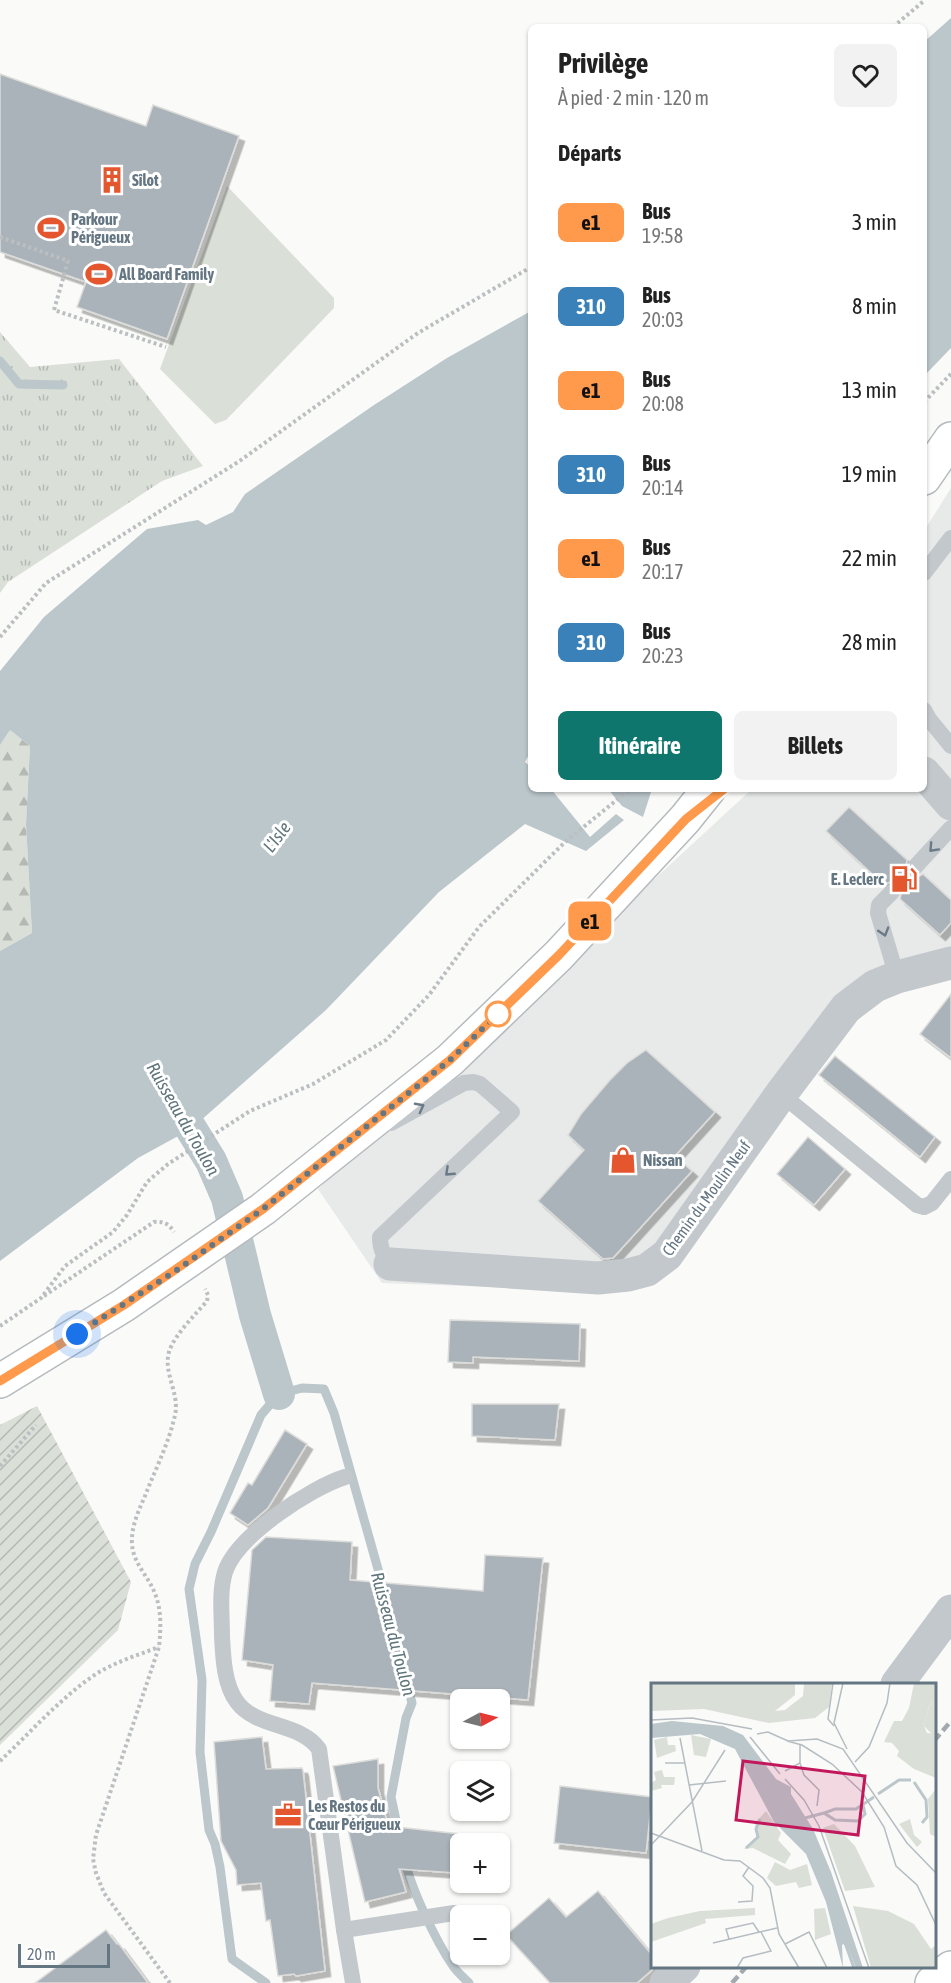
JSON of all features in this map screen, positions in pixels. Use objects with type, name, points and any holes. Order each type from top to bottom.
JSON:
[{"type":"main road","points":[[927,474],[951,439]]},
{"type":"main road","points":[[0,1381],[124,1305],[208,1249],[332,1155],[458,1052],[559,955],[686,819],[707,792]]},
{"type":"main road","points":[[686,819],[719,792]]},
{"type":"main road","points":[[932,1983],[951,1968]]},
{"type":"street","points":[[927,777],[951,804]]},
{"type":"street","name":"Chemin du Moulin Neuf","points":[[390,1264],[598,1278],[628,1275],[647,1270],[667,1255],[781,1094],[846,1008],[875,986],[897,977],[951,963]]},
{"type":"street","points":[[898,1683],[951,1611]]},
{"type":"street","points":[[666,1983],[682,1968]]},
{"type":"lane","points":[[927,569],[951,538]]},
{"type":"lane","points":[[927,715],[951,746]]},
{"type":"lane","points":[[915,867],[951,828]]},
{"type":"lane","points":[[892,892],[879,906],[878,913],[897,977]]},
{"type":"lane","points":[[332,1155],[464,1083],[480,1084],[512,1112],[380,1237],[383,1256],[390,1264]]},
{"type":"lane","points":[[781,1094],[917,1205],[924,1207],[932,1203],[951,1179]]},
{"type":"lane","points":[[345,1477],[334,1480],[291,1506],[247,1538],[234,1555],[226,1571],[221,1595],[223,1647],[229,1685],[237,1702],[250,1714],[312,1739],[319,1749],[353,1983]]},
{"type":"lane","points":[[344,1930],[450,1913]]},
{"type":"path","points":[[897,24],[925,0]]},
{"type":"path","points":[[0,237],[68,261],[54,310],[166,347]]},
{"type":"path","points":[[0,637],[46,583],[238,462],[418,333],[528,269]]},
{"type":"path","points":[[927,399],[951,374]]},
{"type":"path","points":[[40,1298],[65,1266],[113,1232],[127,1215],[147,1182],[168,1164],[250,1111],[313,1084],[386,1040],[429,995],[478,927],[564,843],[626,792]]},
{"type":"path","points":[[0,1326],[154,1222],[162,1221],[170,1226],[177,1235]]},
{"type":"path","points":[[170,1983],[104,1893],[96,1874],[93,1858],[96,1835],[159,1647],[162,1624],[159,1603],[153,1588],[137,1565],[132,1545],[134,1524],[172,1429],[176,1412],[168,1353],[174,1341],[207,1301],[208,1295],[203,1285]]},
{"type":"path","points":[[0,1466],[36,1425]]},
{"type":"path","points":[[0,1761],[70,1693],[97,1674],[130,1657],[159,1647]]},
{"type":"shaded area","points":[[951,488],[951,971],[878,988],[625,1292],[382,1283],[318,1189],[749,792],[927,792],[927,526]]},
{"type":"green space","points":[[227,186],[334,298],[334,308],[226,420],[215,424],[160,369]]},
{"type":"green space","points":[[0,332],[30,367],[119,359],[203,466],[162,481],[8,582],[0,593]]},
{"type":"green space","points":[[10,730],[30,746],[26,824],[32,933],[0,951],[0,745]]},
{"type":"green space","points":[[37,1406],[131,1582],[118,1630],[0,1745],[0,1425]]},
{"type":"water","points":[[951,18],[951,348],[927,373],[927,39]]},
{"type":"water","name":"L'Isle","points":[[528,313],[528,756],[525,762],[528,764],[528,792],[553,792],[590,837],[616,814],[624,820],[586,851],[525,824],[439,892],[326,1010],[191,1129],[138,1158],[0,1261],[0,951],[32,933],[26,824],[30,746],[10,730],[0,745],[0,671],[44,617],[147,529],[198,520],[206,525],[233,512],[245,494],[447,358]]},
{"type":"water","points":[[610,792],[651,792],[643,817],[622,806]]},
{"type":"building","name":"Sîlot","points":[[0,74],[146,126],[153,105],[239,136],[167,339],[77,307],[86,282],[0,252]]},
{"type":"building","name":"E. Leclerc","points":[[849,807],[907,860],[905,870],[908,875],[918,877],[923,874],[951,900],[951,923],[940,935],[900,899],[902,890],[899,884],[890,882],[884,885],[826,831]]},
{"type":"building","points":[[951,994],[951,1058],[920,1034]]},
{"type":"building","name":"Nissan","points":[[646,1050],[715,1112],[675,1156],[692,1171],[613,1258],[603,1259],[538,1201],[584,1150],[568,1135],[581,1114],[627,1063]]},
{"type":"building","points":[[835,1056],[935,1137],[920,1157],[819,1075]]},
{"type":"building","points":[[808,1137],[845,1169],[814,1205],[777,1174]]},
{"type":"building","points":[[450,1320],[580,1324],[579,1361],[473,1357],[473,1363],[448,1362]]},
{"type":"building","points":[[472,1404],[559,1404],[555,1440],[472,1436]]},
{"type":"building","points":[[285,1430],[307,1444],[268,1508],[248,1525],[230,1513],[248,1483],[252,1485]]},
{"type":"building","points":[[266,1537],[352,1542],[350,1580],[483,1591],[485,1555],[543,1558],[528,1700],[510,1699],[510,1689],[450,1689],[450,1694],[312,1683],[309,1704],[270,1701],[273,1665],[242,1660],[252,1550]]},
{"type":"building","points":[[262,1737],[266,1769],[302,1768],[303,1771],[325,1971],[296,1976],[294,1974],[278,1976],[270,1920],[266,1921],[261,1883],[237,1885],[236,1870],[221,1841],[214,1742]]},
{"type":"building","points":[[378,1759],[378,1788],[388,1826],[451,1833],[450,1873],[399,1869],[406,1892],[365,1902],[333,1766]]},
{"type":"building","points":[[560,1786],[651,1797],[646,1853],[554,1843]]},
{"type":"building","points":[[598,1891],[651,1954],[652,1970],[637,1983],[550,1983],[510,1939],[510,1932],[549,1898],[566,1917]]},
{"type":"building","points":[[106,1930],[148,1983],[35,1983]]},
{"type":"waterway","points":[[0,361],[19,384],[63,385]]},
{"type":"waterway","name":"Ruisseau du Toulon","points":[[169,1093],[211,1161],[227,1198],[255,1315],[279,1394]]},
{"type":"waterway","name":"Ruisseau du Toulon","points":[[266,1983],[232,1959],[220,1867],[209,1830],[200,1752],[202,1680],[189,1589],[195,1564],[261,1415],[279,1394],[302,1388],[324,1389],[334,1413],[385,1594]]},
{"type":"waterway","name":"Ruisseau du Toulon","points":[[400,1839],[391,1797],[406,1718],[412,1703],[406,1680]]},
{"type":"waterway","name":"Ruisseau du Toulon","points":[[404,1858],[424,1914],[446,1955],[469,1983]]},
{"type":"railway","points":[[936,1739],[951,1721]]},
{"type":"railway","points":[[732,1983],[745,1968]]},
{"type":"bus line","name":"e1","points":[[0,1381],[124,1305],[208,1249],[263,1209],[450,1060],[559,955],[686,819],[720,792]]},
{"type":"place","name":"Sîlot","points":[[112,180]]},
{"type":"place","name":"Parkour Périgueux","points":[[51,228]]},
{"type":"place","name":"All Board Family","points":[[99,274]]},
{"type":"place","name":"E. Leclerc","points":[[904,879]]},
{"type":"place","name":"Nissan","points":[[623,1160]]},
{"type":"place","name":"Les Restos du Cœur Périgueux","points":[[288,1815]]},
{"type":"route","points":[[77,1334],[174,1272],[263,1209],[450,1060],[502,1010],[498,1014]]}]
